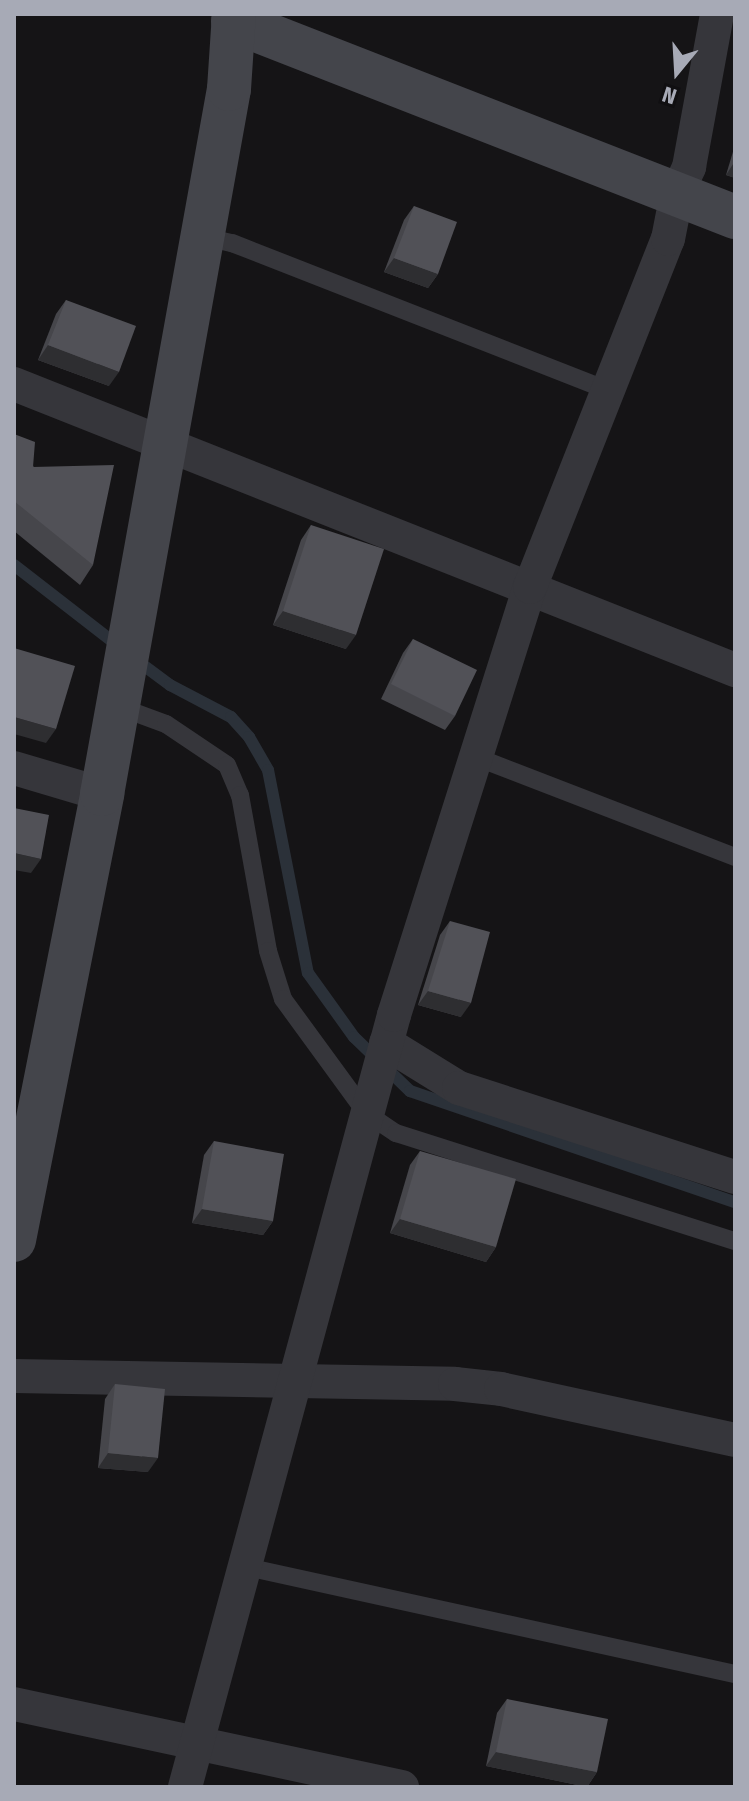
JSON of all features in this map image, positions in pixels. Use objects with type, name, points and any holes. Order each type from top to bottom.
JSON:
[{"type":"street","points":[[14,1240],[102,794],[229,89],[225,16],[735,217]]},
{"type":"street","points":[[185,1787],[242,1566],[386,1046],[530,587],[668,239],[677,193],[689,167],[721,17]]},
{"type":"street","points":[[14,384],[734,668]]},
{"type":"street","points":[[14,768],[102,794]]},
{"type":"street","points":[[386,1046],[459,1088],[735,1177]]},
{"type":"street","points":[[14,1376],[293,1381],[501,1389],[735,1440]]},
{"type":"street","points":[[14,1704],[402,1787]]},
{"type":"lane","points":[[201,236],[232,243],[608,390]]},
{"type":"lane","points":[[123,673],[166,724],[227,765],[240,795],[268,951],[283,999],[396,1133],[735,1241]]},
{"type":"lane","points":[[476,757],[735,857]]},
{"type":"lane","points":[[242,1566],[735,1674]]},
{"type":"building","points":[[414,206],[457,222],[438,274],[394,258]]},
{"type":"building","points":[[66,300],[136,326],[119,372],[48,345]]},
{"type":"building","points":[[14,434],[35,442],[33,467],[114,465],[93,565],[14,501]]},
{"type":"building","points":[[311,525],[384,549],[356,635],[283,611]]},
{"type":"building","points":[[413,639],[477,670],[455,716],[391,684]]},
{"type":"building","points":[[14,648],[75,666],[56,729],[14,717]]},
{"type":"building","points":[[14,808],[49,815],[41,859],[14,853]]},
{"type":"building","points":[[450,921],[490,932],[471,1003],[428,991]]},
{"type":"building","points":[[214,1141],[284,1154],[273,1221],[202,1209]]},
{"type":"building","points":[[420,1151],[516,1179],[496,1247],[400,1219]]},
{"type":"building","points":[[115,1384],[165,1389],[158,1458],[108,1453]]},
{"type":"building","points":[[507,1699],[608,1719],[597,1772],[496,1752]]},
{"type":"waterway","points":[[14,565],[121,648]]},
{"type":"waterway","points":[[135,659],[170,685],[231,717],[249,737],[268,770],[308,973],[354,1037],[410,1091],[735,1202]]}]
